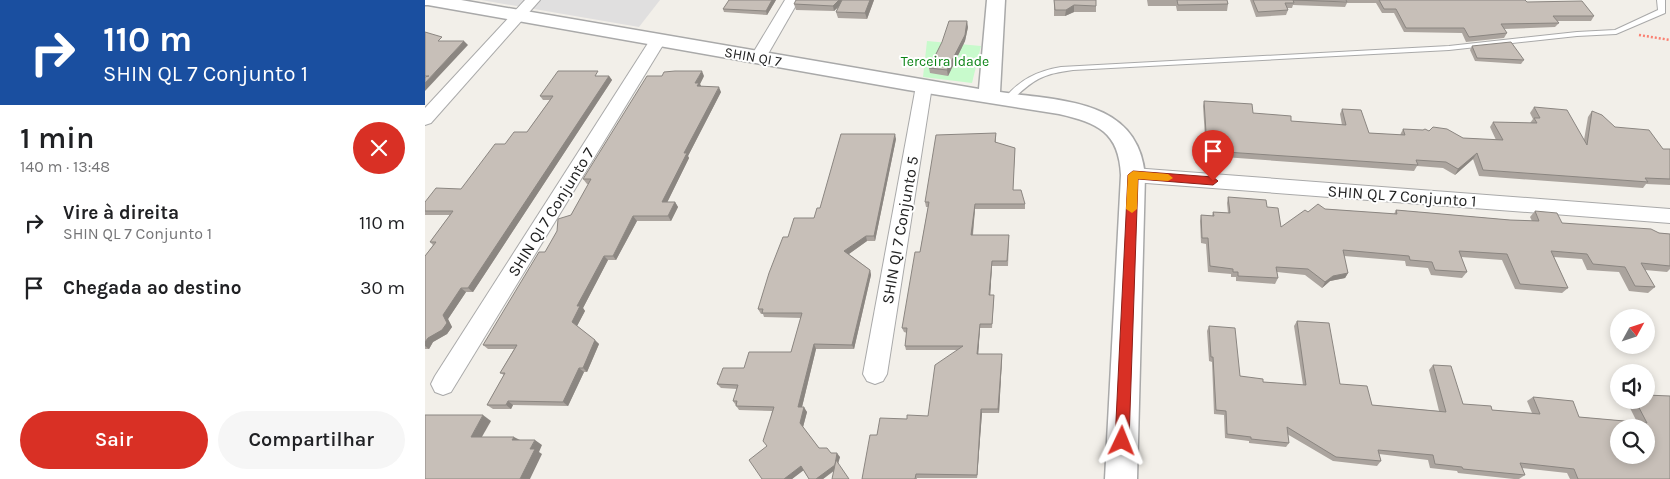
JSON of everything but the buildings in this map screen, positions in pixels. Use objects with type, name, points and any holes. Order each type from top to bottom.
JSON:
[{"type":"street","name":"SHIN QI 7","points":[[428,0],[1074,111],[1110,126],[1124,139],[1129,147],[1133,175],[1121,479]]},
{"type":"street","points":[[425,119],[533,0]]},
{"type":"street","points":[[758,58],[792,0]]},
{"type":"street","points":[[996,0],[999,98]]},
{"type":"street","name":"SHIN QI 7 Conjunto 7","points":[[443,384],[658,40]]},
{"type":"street","name":"SHIN QI 7 Conjunto 5","points":[[875,374],[924,86]]},
{"type":"street","points":[[425,94],[447,94]]},
{"type":"street","name":"SHIN QL 7 Conjunto 1","points":[[1133,175],[1670,216]]},
{"type":"lane","points":[[999,98],[1032,76],[1051,70],[1449,48],[1577,34],[1616,32],[1661,11],[1661,0]]},
{"type":"path","points":[[1616,32],[1670,40]]},
{"type":"shaded area","points":[[481,0],[660,0],[639,27]]},
{"type":"green space","name":"Terceira Idade","points":[[927,41],[981,46],[972,83],[923,77]]},
{"type":"slow traffic","points":[[1132,209],[1133,175],[1168,178]]},
{"type":"route","points":[[1122,441],[1133,175],[1213,181]]}]
